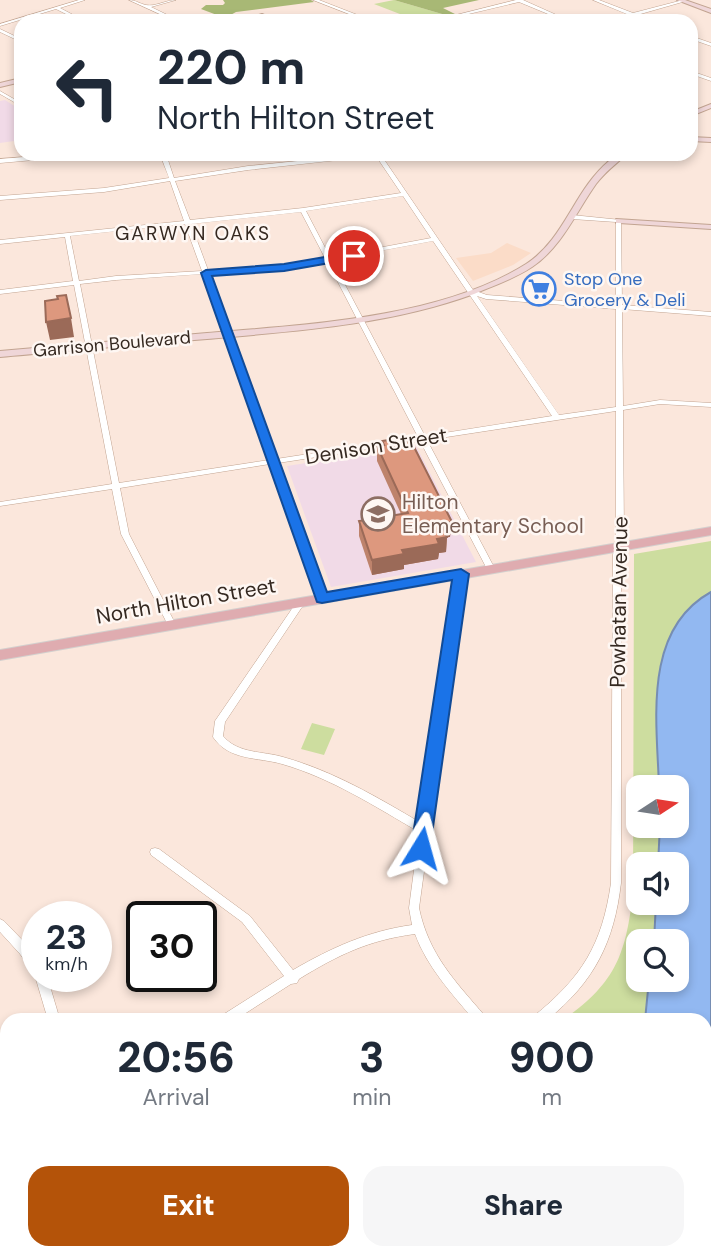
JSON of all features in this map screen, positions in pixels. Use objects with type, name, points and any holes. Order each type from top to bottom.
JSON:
[{"type":"main road","points":[[682,1],[711,11]]},
{"type":"main road","name":"Garrison Boulevard","points":[[0,354],[228,335],[361,320],[470,291],[514,273],[537,260],[551,248],[598,175],[611,161]]},
{"type":"main road","points":[[620,221],[711,227]]},
{"type":"main road","name":"North Hilton Street","points":[[0,655],[711,531]]},
{"type":"street","points":[[36,14],[83,0]]},
{"type":"street","points":[[131,0],[162,14]]},
{"type":"street","points":[[148,8],[174,0]]},
{"type":"street","points":[[315,0],[352,14]]},
{"type":"street","points":[[462,14],[519,0],[552,14]]},
{"type":"street","points":[[595,0],[630,14]]},
{"type":"street","points":[[636,14],[682,1]]},
{"type":"street","points":[[56,8],[68,14]]},
{"type":"street","points":[[166,161],[322,598]]},
{"type":"street","points":[[0,198],[75,193],[321,161]]},
{"type":"street","points":[[383,161],[557,418]]},
{"type":"street","points":[[0,242],[303,210],[405,194]]},
{"type":"street","points":[[303,210],[491,569]]},
{"type":"street","points":[[572,217],[620,221]]},
{"type":"street","name":"Powhatan Avenue","points":[[546,1013],[584,975],[603,944],[617,883],[620,221]]},
{"type":"street","points":[[67,234],[128,542],[172,625]]},
{"type":"street","points":[[0,292],[77,283],[270,269],[435,239]]},
{"type":"street","points":[[470,291],[486,297],[711,314]]},
{"type":"street","name":"Denison Street","points":[[0,504],[619,408],[669,402],[711,405]]},
{"type":"street","points":[[461,574],[414,908],[417,929],[427,953],[475,1013]]},
{"type":"street","points":[[301,602],[220,721],[218,737],[229,748],[313,770],[424,830]]},
{"type":"street","points":[[155,852],[246,919],[293,979]]},
{"type":"street","points":[[0,924],[5,937],[21,952]]},
{"type":"street","points":[[237,1013],[365,940],[417,929]]},
{"type":"street","points":[[46,992],[52,1013]]},
{"type":"shaded area","points":[[5,100],[14,106],[14,141],[0,143],[0,101]]},
{"type":"shaded area","points":[[507,243],[531,253],[513,265],[473,281],[456,258],[491,253]]},
{"type":"shaded area","name":"Hilton Elementary School","points":[[416,446],[476,562],[331,587],[287,466]]},
{"type":"green space","points":[[223,0],[314,2],[232,14],[214,14],[201,9],[206,5],[225,3]]},
{"type":"green space","points":[[394,0],[442,14],[400,14],[374,4]]},
{"type":"green space","points":[[394,0],[479,0],[443,8],[455,14],[442,14]]},
{"type":"green space","points":[[711,541],[711,1013],[572,1013],[607,980],[626,936],[626,992],[689,992],[689,929],[628,929],[630,915],[689,915],[689,852],[633,852],[633,838],[690,838],[690,775],[633,775],[634,554]]},
{"type":"green space","points":[[312,723],[335,729],[324,755],[301,749]]},
{"type":"water","points":[[711,592],[711,1013],[646,1013],[648,992],[689,992],[689,929],[655,929],[655,915],[689,915],[689,852],[659,852],[659,838],[690,838],[690,775],[659,775],[656,707],[658,679],[673,629],[689,609]]},
{"type":"building","points":[[533,274],[548,275],[547,285],[532,284]]},
{"type":"building","points":[[66,295],[71,318],[46,322],[45,301]]},
{"type":"building","name":"Hilton Elementary School","points":[[401,438],[403,443],[411,441],[452,522],[441,523],[447,537],[437,539],[439,544],[402,550],[404,554],[372,560],[359,521],[408,513],[377,446],[384,445],[382,441]]},
{"type":"place","name":"Stop One Grocery & Deli","points":[[539,289]]},
{"type":"place","name":"Hilton Elementary School","points":[[378,514]]},
{"type":"district","name":"GARWYN OAKS","points":[[193,233]]},
{"type":"route","points":[[354,256],[284,267],[206,273],[322,598],[461,574],[421,848]]}]
